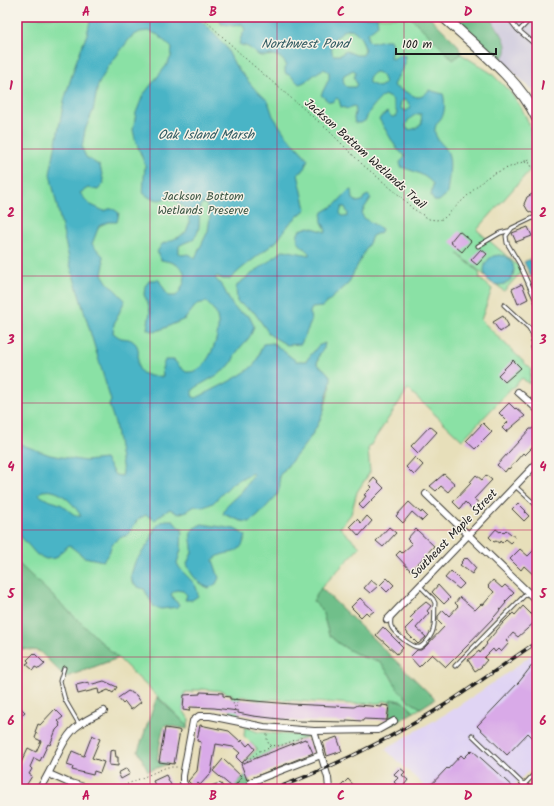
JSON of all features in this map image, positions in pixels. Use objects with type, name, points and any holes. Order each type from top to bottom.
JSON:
[{"type":"main road","points":[[444,17],[514,83],[536,111]]},
{"type":"street","points":[[518,392],[537,409]]},
{"type":"street","name":"Southeast Maple Street","points":[[387,620],[537,463]]},
{"type":"street","points":[[426,494],[537,601]]},
{"type":"street","points":[[40,789],[68,736],[79,724],[104,711]]},
{"type":"street","points":[[187,789],[183,782],[184,768],[193,722],[199,716],[203,715],[267,727],[314,731],[378,730],[394,721]]},
{"type":"street","points":[[314,731],[328,778],[329,789]]},
{"type":"street","points":[[251,782],[321,755]]},
{"type":"street","points":[[49,774],[67,782],[91,789]]},
{"type":"lane","points":[[508,17],[519,31],[537,46]]},
{"type":"lane","points":[[519,31],[532,17]]},
{"type":"lane","points":[[478,246],[500,233],[508,231],[537,216]]},
{"type":"lane","points":[[508,231],[506,236],[507,243],[519,263],[537,303]]},
{"type":"lane","points":[[504,305],[529,328],[533,335],[533,348],[537,352]]},
{"type":"lane","points":[[515,486],[537,506]]},
{"type":"lane","points":[[391,615],[391,626],[405,640],[415,647],[420,647],[424,644],[432,634],[434,628],[435,603],[420,585]]},
{"type":"lane","points":[[455,666],[528,592]]},
{"type":"lane","points":[[64,668],[60,681],[65,700],[79,724]]},
{"type":"lane","points":[[472,735],[524,788],[537,771]]},
{"type":"path","name":"Jackson Bottom Wetlands Trail","points":[[202,17],[247,60],[337,138],[363,166],[399,194],[412,208],[429,219],[436,220],[443,218],[486,178],[530,159]]},
{"type":"path","points":[[524,162],[530,163],[530,166],[537,167]]},
{"type":"path","points":[[233,721],[235,708]]},
{"type":"path","points":[[267,727],[267,739],[270,745]]},
{"type":"path","points":[[270,745],[280,746],[303,737],[304,730]]},
{"type":"path","points":[[247,761],[259,751],[270,748],[270,745]]},
{"type":"path","points":[[116,789],[167,768],[184,768]]},
{"type":"shaded area","points":[[488,17],[537,17],[537,94],[501,61],[506,52],[501,34]]},
{"type":"shaded area","points":[[537,650],[537,762],[511,789],[424,789],[422,788],[424,786],[385,749],[449,712],[513,669]]},
{"type":"green space","name":"Jackson Bottom Wetlands Preserve","points":[[17,17],[415,17],[458,57],[461,54],[491,73],[510,92],[526,117],[537,143],[537,162],[477,230],[523,270],[504,291],[458,254],[479,272],[480,279],[492,289],[481,320],[531,369],[529,384],[522,378],[462,440],[408,389],[368,449],[370,472],[357,492],[351,514],[340,528],[360,547],[321,588],[314,601],[322,610],[329,635],[338,643],[363,657],[379,661],[390,675],[397,688],[409,701],[421,708],[414,712],[404,702],[391,699],[391,702],[383,701],[382,703],[351,704],[272,699],[264,701],[240,696],[238,717],[230,716],[232,694],[225,693],[224,691],[201,689],[193,690],[193,692],[185,692],[183,710],[189,719],[188,726],[118,658],[66,678],[39,651],[17,648]],"holes":[[[324,347],[319,355],[317,364],[325,370],[331,387],[319,422],[301,449],[282,473],[240,435]]]},
{"type":"green space","points":[[410,17],[430,17],[458,45],[461,54],[453,60]]},
{"type":"green space","points":[[453,17],[488,17],[501,33],[505,42],[506,52],[501,61],[486,48],[466,26],[458,22]]},
{"type":"green space","points":[[17,562],[118,658],[66,678],[39,651],[17,648]]},
{"type":"green space","points":[[321,588],[435,699],[421,708],[409,701],[397,688],[390,675],[379,661],[363,657],[349,650],[329,635],[322,610],[313,601]]},
{"type":"green space","points":[[157,697],[188,726],[187,729],[165,725],[157,760],[170,763],[148,771],[138,751]]},
{"type":"green space","points":[[391,699],[404,702],[414,712],[389,726]]},
{"type":"green space","points":[[245,727],[258,732],[308,736],[245,762],[257,749],[244,736]]},
{"type":"green space","points":[[246,774],[252,788],[231,789]]},
{"type":"water","name":"Oak Island Marsh","points":[[91,17],[196,17],[207,26],[226,47],[235,65],[253,87],[268,101],[273,116],[285,134],[308,159],[303,171],[298,174],[306,209],[290,223],[277,241],[230,279],[223,279],[217,276],[215,278],[223,287],[229,300],[236,309],[239,312],[249,316],[254,326],[249,338],[237,352],[232,363],[221,373],[193,390],[192,396],[196,398],[246,371],[256,362],[263,344],[273,343],[296,361],[306,361],[318,346],[325,343],[324,348],[319,355],[317,364],[331,377],[323,411],[314,432],[279,476],[280,486],[277,495],[258,516],[250,522],[241,521],[223,514],[227,505],[242,491],[253,475],[252,473],[234,482],[213,503],[204,507],[195,506],[178,514],[170,509],[155,520],[146,515],[138,519],[128,535],[119,538],[112,544],[109,553],[103,561],[84,557],[69,545],[56,558],[46,559],[37,555],[17,532],[17,443],[50,455],[85,461],[105,459],[115,475],[122,476],[123,472],[115,423],[109,405],[111,401],[71,268],[50,174],[64,101],[76,62],[87,34]],"holes":[[[149,31],[158,35],[172,48],[171,57],[166,66],[143,95],[136,113],[133,130],[145,165],[143,193],[150,198],[159,200],[169,198],[177,202],[184,207],[189,215],[189,224],[186,232],[179,237],[162,244],[157,252],[161,260],[174,263],[181,268],[185,276],[183,285],[176,296],[168,296],[159,280],[150,280],[145,286],[144,295],[150,312],[147,329],[155,332],[185,319],[197,304],[206,302],[213,309],[218,323],[218,331],[214,347],[200,368],[192,372],[186,372],[174,360],[165,360],[162,368],[163,377],[150,376],[142,373],[138,365],[138,351],[135,343],[130,339],[120,338],[113,333],[114,324],[125,300],[107,282],[102,274],[104,265],[103,256],[92,244],[99,226],[108,222],[117,222],[119,213],[112,208],[104,211],[89,204],[80,193],[88,188],[98,190],[104,183],[100,166],[86,157],[82,148],[85,130],[93,111],[98,85],[108,67],[131,37],[140,32]],[[203,203],[206,204],[210,217],[208,231],[195,258],[188,254],[182,255],[179,253],[179,246],[194,238],[196,235],[199,227],[200,206]],[[42,491],[50,491],[61,494],[76,508],[81,516],[73,514],[62,505],[47,500],[39,494]]]},
{"type":"water","name":"Northwest Pond","points":[[219,17],[377,17],[378,25],[368,33],[368,40],[371,43],[390,40],[392,46],[390,58],[393,59],[400,54],[405,56],[405,64],[393,85],[398,89],[417,97],[426,94],[429,90],[443,94],[444,113],[436,125],[435,132],[437,138],[447,150],[450,162],[447,194],[439,201],[434,201],[431,196],[433,184],[418,173],[401,167],[400,162],[405,157],[397,149],[379,119],[387,112],[392,117],[395,117],[397,113],[392,99],[384,95],[376,103],[366,120],[361,123],[355,123],[354,118],[356,107],[353,106],[348,109],[341,107],[337,98],[332,102],[329,102],[321,95],[329,79],[329,72],[324,69],[299,84],[291,76],[285,73],[286,64],[278,56],[261,56],[248,47],[239,44],[245,30],[242,24],[234,26],[221,24]],"holes":[[[351,29],[360,36],[364,44],[363,55],[356,55],[346,51],[340,55],[333,55],[332,44],[335,38],[342,31]],[[353,70],[356,72],[354,78],[357,84],[355,87],[347,87],[344,84],[344,75]],[[375,72],[381,74],[385,84],[379,87],[369,83],[369,77]],[[405,100],[411,108],[406,111],[400,108],[401,101]],[[417,114],[421,114],[422,123],[413,129],[407,129],[406,124]]]},
{"type":"water","points":[[352,190],[353,199],[357,202],[362,201],[364,197],[368,195],[371,198],[363,210],[362,215],[365,219],[382,229],[381,232],[372,236],[348,284],[322,307],[312,308],[310,312],[311,322],[301,344],[287,345],[270,335],[254,312],[237,302],[236,288],[238,284],[284,250],[309,255],[309,253],[299,243],[297,237],[300,230],[309,227],[326,232],[322,222],[323,212],[335,205],[348,191]],"holes":[[[342,207],[345,207],[348,214],[347,217],[342,216],[340,213]]]},
{"type":"water","points":[[499,255],[510,259],[514,270],[510,281],[499,285],[488,281],[484,270],[488,259]]},
{"type":"water","points":[[530,259],[536,274],[531,277],[524,262]]},
{"type":"water","points":[[166,520],[173,520],[177,526],[182,529],[181,550],[177,563],[196,586],[198,596],[192,600],[185,600],[187,595],[183,591],[176,590],[171,594],[174,600],[179,604],[178,607],[161,609],[154,607],[144,589],[138,587],[132,582],[131,575],[135,562],[151,540],[155,528]]},
{"type":"water","points":[[202,524],[235,529],[246,536],[243,544],[236,551],[223,554],[213,560],[219,578],[216,584],[209,588],[195,579],[187,564],[192,552],[191,533],[196,527]]},
{"type":"building","points":[[534,193],[537,194],[537,213],[534,214],[528,211],[524,204],[527,197]]},
{"type":"building","points":[[528,227],[532,236],[516,242],[512,233]]},
{"type":"building","points":[[459,231],[471,241],[462,252],[450,242]]},
{"type":"building","points":[[481,249],[487,254],[477,265],[471,260]]},
{"type":"building","points":[[522,284],[528,299],[518,304],[512,289]]},
{"type":"building","points":[[503,316],[509,326],[500,332],[493,322]]},
{"type":"building","points":[[513,360],[521,368],[505,382],[498,375]]},
{"type":"building","points":[[509,403],[525,416],[506,432],[502,428],[508,422],[499,413]]},
{"type":"building","points":[[483,423],[492,432],[475,449],[466,441]]},
{"type":"building","points":[[537,424],[537,440],[533,444],[534,446],[525,455],[523,453],[505,472],[497,465],[530,429]]},
{"type":"building","points":[[430,426],[437,432],[418,453],[411,446]]},
{"type":"building","points":[[415,457],[423,465],[414,475],[406,467]]},
{"type":"building","points":[[444,474],[455,484],[448,492],[441,486],[436,491],[430,486]]},
{"type":"building","points":[[476,475],[482,480],[486,475],[492,480],[474,499],[479,503],[473,510],[465,502],[460,509],[453,502],[471,483],[470,482]]},
{"type":"building","points":[[374,478],[384,488],[363,509],[359,505],[366,496],[364,495],[372,487],[369,484]]},
{"type":"building","points":[[409,502],[421,513],[422,511],[427,516],[422,521],[412,512],[403,523],[396,516]]},
{"type":"building","points":[[518,503],[529,516],[524,521],[512,509]]},
{"type":"building","points":[[367,516],[372,521],[359,536],[350,526],[357,519],[361,523]]},
{"type":"building","points":[[389,527],[396,533],[383,547],[376,541]]},
{"type":"building","points":[[416,529],[434,546],[411,571],[396,555],[400,551],[402,553],[412,544],[407,539]]},
{"type":"building","points":[[496,529],[503,533],[506,530],[516,538],[511,543],[506,539],[502,543],[500,541],[499,543],[496,541],[494,542],[489,537]]},
{"type":"building","points":[[537,547],[537,578],[524,566],[521,570],[510,559],[520,549],[528,556]]},
{"type":"building","points":[[465,558],[467,558],[476,568],[472,574],[460,565]]},
{"type":"building","points":[[451,571],[464,584],[459,589],[445,578]]},
{"type":"building","points":[[387,578],[394,585],[387,592],[380,585]]},
{"type":"building","points":[[371,580],[378,586],[370,593],[364,588]]},
{"type":"building","points":[[493,580],[502,588],[505,585],[514,593],[505,602],[506,603],[495,616],[446,667],[432,654],[419,667],[410,657],[417,650],[421,650],[425,647],[444,627],[438,621],[438,616],[443,610],[449,616],[458,606],[455,603],[460,597],[475,610],[481,604],[483,605],[494,592],[488,586]]},
{"type":"building","points":[[438,585],[450,598],[444,604],[432,592]]},
{"type":"building","points":[[360,598],[374,611],[369,615],[366,612],[361,617],[351,607]]},
{"type":"building","points":[[426,602],[431,606],[427,611],[429,613],[416,628],[426,637],[418,644],[405,629],[413,621],[410,618],[415,613],[414,612]]},
{"type":"building","points":[[523,606],[536,621],[518,637],[513,633],[506,641],[509,643],[501,652],[498,649],[495,652],[493,649],[484,658],[487,660],[475,671],[468,660],[479,651],[480,653],[487,644],[486,643],[503,623],[513,613],[515,615]]},
{"type":"building","points":[[383,627],[403,647],[397,654],[376,635]]},
{"type":"building","points":[[34,653],[45,664],[39,669],[35,667],[33,670],[26,664],[29,662],[27,660]]},
{"type":"building","points":[[537,659],[537,733],[533,738],[528,733],[507,755],[477,726],[519,682]]},
{"type":"building","points":[[104,681],[117,687],[113,693],[108,690],[99,694],[98,689],[78,694],[76,685],[89,682],[89,685]]},
{"type":"building","points":[[128,691],[136,695],[141,702],[131,710],[125,702],[123,704],[118,698]]},
{"type":"building","points":[[200,692],[223,693],[223,696],[230,697],[230,699],[291,704],[354,707],[358,705],[382,707],[382,705],[389,706],[387,720],[363,719],[363,721],[347,720],[347,722],[298,721],[253,716],[238,713],[238,711],[214,708],[190,707],[189,711],[183,710],[184,695],[200,694]]},
{"type":"building","points":[[20,707],[25,712],[17,719],[17,709]]},
{"type":"building","points":[[55,709],[63,717],[58,721],[60,726],[56,730],[50,745],[48,744],[40,761],[34,758],[30,767],[32,769],[29,774],[32,776],[24,789],[22,789],[17,786],[17,765],[19,767],[28,748],[36,752],[41,741],[35,738],[37,733],[35,732],[38,724],[40,725]]},
{"type":"building","points":[[200,725],[229,731],[241,742],[242,740],[247,746],[250,743],[255,749],[242,763],[236,757],[240,753],[233,747],[216,744],[211,773],[200,785],[198,783],[194,787],[188,781],[197,771],[201,742],[197,741]]},
{"type":"building","points":[[165,728],[180,731],[174,764],[159,762]]},
{"type":"building","points":[[92,735],[100,739],[92,758],[104,762],[100,773],[94,771],[93,775],[72,770],[73,767],[67,765],[72,751],[84,756]]},
{"type":"building","points":[[337,737],[342,751],[327,756],[323,742]]},
{"type":"building","points":[[305,739],[307,740],[313,753],[247,780],[241,764]]},
{"type":"building","points":[[115,750],[116,757],[118,757],[118,766],[109,765],[110,751]]},
{"type":"building","points":[[472,750],[515,789],[427,789],[461,755],[464,758]]},
{"type":"building","points":[[223,759],[242,777],[233,788],[213,771]]},
{"type":"building","points":[[127,768],[130,774],[121,779],[118,773]]},
{"type":"building","points":[[400,768],[405,772],[402,775],[408,780],[401,789],[394,782],[398,778],[394,774]]},
{"type":"building","points":[[166,775],[173,789],[157,789],[153,781]]},
{"type":"building","points":[[348,779],[357,789],[344,789],[341,786]]},
{"type":"railway","points":[[275,789],[319,771],[384,740],[446,704],[537,642]]}]
